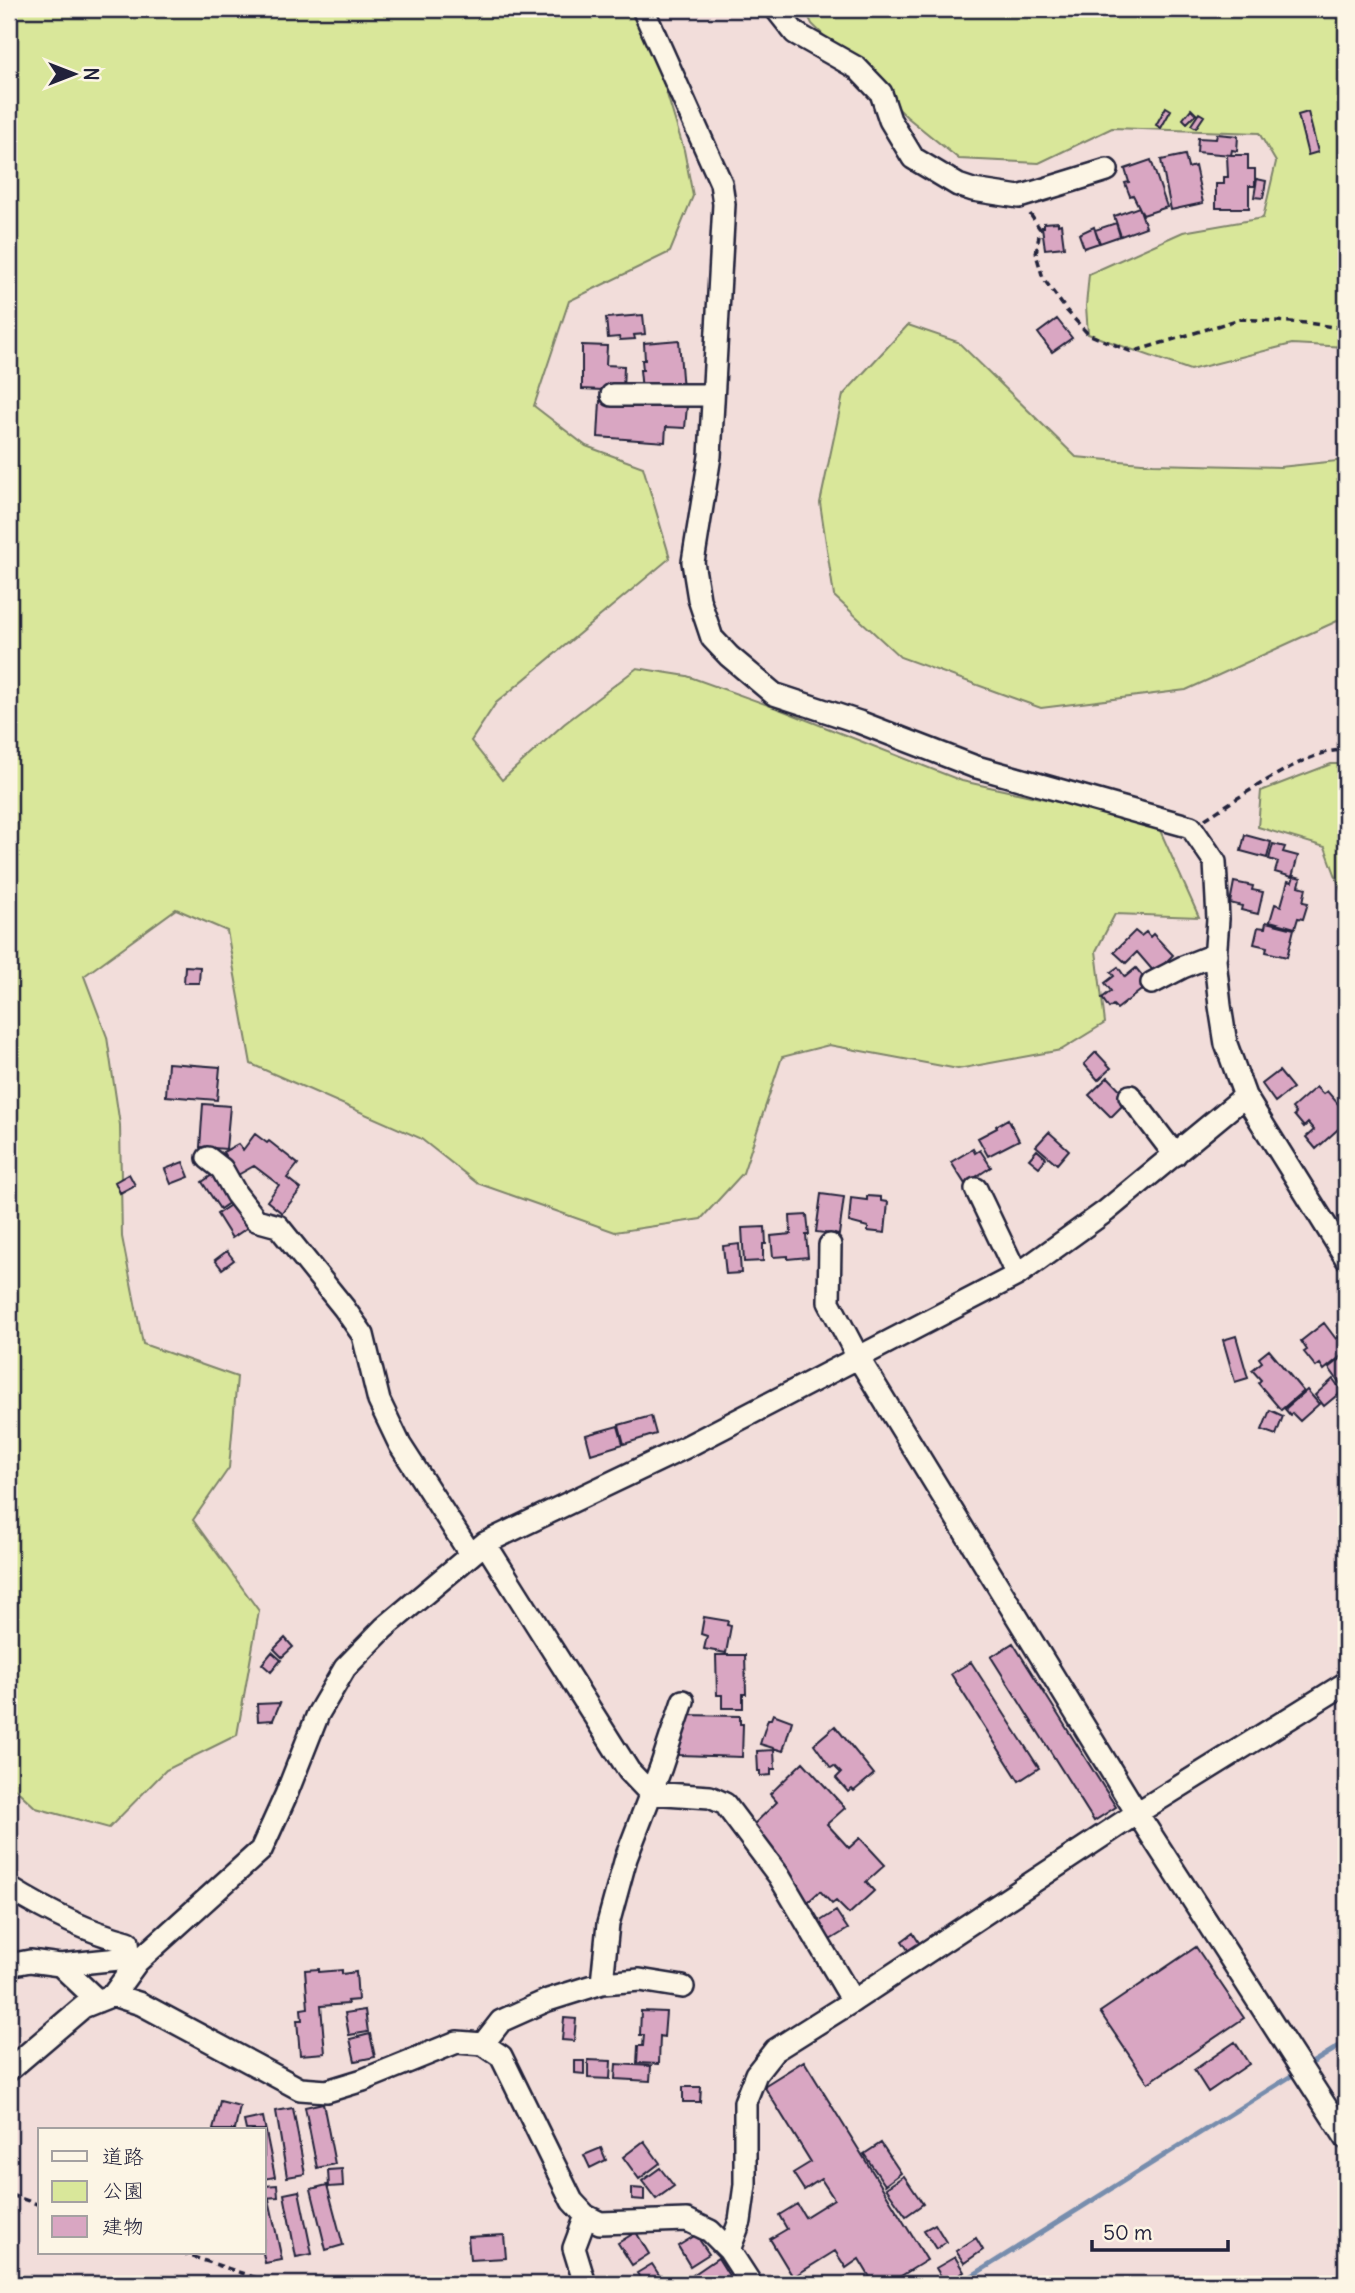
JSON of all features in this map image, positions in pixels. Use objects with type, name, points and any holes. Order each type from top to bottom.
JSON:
[{"type":"street","points":[[643,9],[721,183],[724,204],[710,456],[693,562],[699,599],[712,638],[774,694],[859,722],[973,765],[1191,827],[1215,862],[1218,919],[1216,954],[1220,1006],[1233,1068],[1245,1097],[1346,1258]]},
{"type":"street","points":[[776,9],[795,33],[857,68],[881,93],[890,120],[913,158],[958,185],[1018,197],[1107,170]]},
{"type":"street","points":[[612,395],[713,395]]},
{"type":"street","points":[[1152,983],[1216,954]]},
{"type":"street","points":[[1130,1096],[1175,1155]]},
{"type":"street","points":[[9,2070],[83,2007],[106,1998],[137,1962],[261,1850],[318,1714],[345,1668],[384,1628],[478,1549],[686,1447],[1017,1275],[1106,1211],[1245,1097]]},
{"type":"street","points":[[208,1158],[222,1169],[236,1194],[256,1220],[278,1226],[363,1335],[379,1401],[400,1446],[478,1549],[629,1771],[650,1793],[710,1797],[725,1804],[779,1876],[853,2001]]},
{"type":"street","points":[[976,1189],[1017,1275]]},
{"type":"street","points":[[830,1245],[829,1302],[859,1359],[1137,1813],[1346,2138]]},
{"type":"street","points":[[729,2250],[740,2221],[745,2185],[745,2102],[756,2074],[775,2050],[1137,1813],[1346,1683]]},
{"type":"street","points":[[602,1983],[608,1924],[626,1858],[683,1701]]},
{"type":"street","points":[[9,1888],[57,1916],[105,1937],[128,1942],[129,1953],[119,1959],[60,1965],[30,1961],[9,1965]]},
{"type":"street","points":[[60,1965],[106,1998],[141,2004],[300,2089],[327,2091],[363,2080],[457,2042],[483,2044],[501,2056],[572,2201],[586,2216],[600,2223],[687,2220],[710,2231],[729,2250],[751,2284]]},
{"type":"street","points":[[483,2044],[501,2021],[548,2000],[602,1983],[640,1980],[683,1987]]},
{"type":"street","points":[[586,2216],[574,2248],[586,2284]]},
{"type":"path","points":[[1018,197],[1040,229],[1036,254],[1043,278],[1088,334],[1108,343],[1132,352],[1240,319],[1308,323],[1346,329]]},
{"type":"path","points":[[1191,827],[1294,764],[1339,749],[1346,751]]},
{"type":"path","points":[[10,2284],[10,2195],[38,2204]]},
{"type":"path","points":[[184,2254],[275,2284]]},
{"type":"green space","points":[[9,9],[641,9],[684,150],[693,196],[670,252],[569,301],[534,406],[586,446],[643,467],[670,558],[496,703],[471,741],[502,780],[564,724],[637,668],[687,676],[962,781],[1081,807],[1159,828],[1199,917],[1115,914],[1096,951],[1105,1023],[1061,1050],[958,1069],[829,1045],[782,1057],[743,1173],[701,1219],[615,1232],[477,1183],[420,1138],[251,1064],[227,931],[176,909],[84,976],[107,1037],[120,1125],[122,1237],[143,1344],[237,1377],[229,1468],[193,1520],[259,1611],[237,1735],[166,1770],[109,1828],[36,1808],[9,1783]]},
{"type":"green space","points":[[805,9],[1346,9],[1346,347],[1292,344],[1190,370],[1088,334],[1086,306],[1089,274],[1183,232],[1263,218],[1276,162],[1259,133],[1112,128],[1039,163],[959,159],[907,117],[812,24]]},
{"type":"green space","points":[[908,325],[958,342],[1076,457],[1153,464],[1280,467],[1346,460],[1346,617],[1186,690],[1041,708],[900,657],[834,596],[820,503],[843,395]]},
{"type":"green space","points":[[1331,764],[1346,764],[1346,904],[1325,847],[1258,827],[1261,791]]},
{"type":"building","points":[[1166,107],[1171,110],[1161,128],[1156,125]]},
{"type":"building","points":[[1191,109],[1196,114],[1187,123],[1183,119]]},
{"type":"building","points":[[1308,112],[1318,152],[1308,155],[1298,115]]},
{"type":"building","points":[[1199,113],[1204,116],[1196,128],[1191,125]]},
{"type":"building","points":[[1217,134],[1238,136],[1237,151],[1232,150],[1231,155],[1197,152],[1198,138],[1216,139]]},
{"type":"building","points":[[1185,155],[1188,168],[1195,166],[1203,203],[1171,210],[1161,160]]},
{"type":"building","points":[[1227,155],[1248,155],[1248,169],[1255,169],[1255,186],[1249,186],[1249,208],[1216,208],[1216,184],[1224,184],[1224,177],[1228,177]]},
{"type":"building","points":[[1151,160],[1167,207],[1143,215],[1133,195],[1130,196],[1125,183],[1129,182],[1125,169]]},
{"type":"building","points":[[1257,179],[1266,181],[1263,198],[1254,197]]},
{"type":"building","points":[[1139,207],[1146,227],[1121,236],[1114,216]]},
{"type":"building","points":[[1058,222],[1058,225],[1061,224],[1064,247],[1045,249],[1042,227],[1044,223]]},
{"type":"building","points":[[1116,223],[1120,236],[1100,243],[1095,230]]},
{"type":"building","points":[[1094,227],[1099,243],[1084,248],[1079,234]]},
{"type":"building","points":[[643,315],[645,334],[634,335],[635,339],[608,338],[606,318]]},
{"type":"building","points":[[1057,319],[1072,338],[1052,352],[1038,333]]},
{"type":"building","points":[[679,340],[683,390],[642,390],[640,370],[643,370],[642,360],[645,360],[644,343]]},
{"type":"building","points":[[582,345],[607,346],[606,365],[624,366],[623,391],[582,389]]},
{"type":"building","points":[[600,401],[687,406],[685,428],[666,427],[665,442],[598,437]]},
{"type":"building","points":[[1245,835],[1271,842],[1267,858],[1241,851]]},
{"type":"building","points":[[1273,844],[1285,847],[1283,852],[1298,856],[1292,877],[1275,872],[1278,862],[1269,859]]},
{"type":"building","points":[[1294,876],[1301,878],[1299,886],[1306,888],[1303,902],[1308,903],[1303,919],[1298,918],[1295,928],[1270,921],[1275,904],[1281,906],[1288,881],[1292,882]]},
{"type":"building","points":[[1234,882],[1253,886],[1252,890],[1263,892],[1258,914],[1241,910],[1242,906],[1230,903]]},
{"type":"building","points":[[1266,922],[1294,929],[1287,957],[1266,952],[1267,947],[1254,944],[1258,927],[1265,928]]},
{"type":"building","points":[[1135,931],[1141,936],[1146,932],[1150,937],[1153,934],[1173,955],[1155,973],[1137,952],[1126,963],[1114,952]]},
{"type":"building","points":[[185,966],[200,967],[199,983],[184,983]]},
{"type":"building","points":[[1118,967],[1125,977],[1136,968],[1149,984],[1117,1009],[1113,1005],[1109,1008],[1102,998],[1111,991],[1105,983],[1114,976],[1111,972]]},
{"type":"building","points":[[1096,1052],[1111,1068],[1098,1080],[1084,1064]]},
{"type":"building","points":[[168,1063],[220,1067],[217,1100],[166,1096]]},
{"type":"building","points":[[1279,1071],[1293,1088],[1275,1102],[1262,1084]]},
{"type":"building","points":[[1108,1077],[1129,1099],[1111,1117],[1089,1095]]},
{"type":"building","points":[[1316,1087],[1323,1094],[1327,1091],[1346,1113],[1346,1122],[1316,1149],[1306,1137],[1314,1130],[1308,1123],[1304,1127],[1292,1108]]},
{"type":"building","points":[[203,1104],[230,1106],[226,1149],[200,1147]]},
{"type":"building","points":[[1008,1119],[1019,1140],[988,1156],[978,1138]]},
{"type":"building","points":[[1049,1132],[1069,1150],[1057,1164],[1036,1146]]},
{"type":"building","points":[[255,1134],[267,1143],[269,1141],[298,1164],[287,1178],[301,1189],[282,1213],[267,1201],[279,1185],[254,1166],[236,1176],[223,1152],[238,1144],[243,1150]]},
{"type":"building","points":[[973,1149],[975,1153],[980,1150],[991,1167],[965,1184],[951,1162]]},
{"type":"building","points":[[1037,1150],[1046,1158],[1039,1167],[1029,1159]]},
{"type":"building","points":[[183,1162],[189,1177],[171,1184],[165,1169]]},
{"type":"building","points":[[215,1173],[233,1200],[220,1209],[202,1182]]},
{"type":"building","points":[[129,1174],[135,1185],[120,1193],[115,1182]]},
{"type":"building","points":[[821,1194],[844,1197],[839,1235],[816,1232]]},
{"type":"building","points":[[867,1196],[881,1197],[881,1201],[888,1202],[885,1233],[868,1231],[868,1227],[849,1222],[851,1198],[867,1200]]},
{"type":"building","points":[[235,1202],[250,1226],[232,1238],[217,1214]]},
{"type":"building","points":[[807,1215],[808,1257],[773,1257],[771,1236],[791,1234],[790,1216]]},
{"type":"building","points":[[765,1227],[763,1261],[744,1262],[742,1228]]},
{"type":"building","points":[[739,1244],[741,1273],[726,1274],[723,1246]]},
{"type":"building","points":[[227,1251],[234,1260],[222,1269],[215,1260]]},
{"type":"building","points":[[1324,1323],[1336,1339],[1339,1337],[1346,1346],[1346,1352],[1324,1370],[1320,1364],[1316,1367],[1304,1352],[1307,1350],[1301,1341]]},
{"type":"building","points":[[1236,1336],[1248,1378],[1235,1382],[1223,1340]]},
{"type":"building","points":[[1269,1350],[1303,1391],[1281,1410],[1258,1383],[1261,1380],[1252,1370],[1262,1362],[1259,1358]]},
{"type":"building","points":[[1346,1355],[1346,1382],[1342,1386],[1329,1368]]},
{"type":"building","points":[[1333,1379],[1342,1391],[1324,1406],[1315,1395]]},
{"type":"building","points":[[1307,1390],[1319,1404],[1300,1421],[1285,1409]]},
{"type":"building","points":[[1270,1410],[1283,1416],[1276,1435],[1262,1430]]},
{"type":"building","points":[[651,1416],[656,1434],[624,1444],[619,1425]]},
{"type":"building","points":[[618,1426],[623,1444],[591,1454],[586,1435]]},
{"type":"building","points":[[704,1617],[728,1621],[727,1625],[731,1626],[726,1653],[704,1649],[707,1636],[701,1634]]},
{"type":"building","points":[[285,1638],[293,1647],[282,1657],[274,1649]]},
{"type":"building","points":[[1013,1643],[1116,1807],[1094,1821],[991,1657]]},
{"type":"building","points":[[272,1652],[281,1660],[271,1672],[262,1664]]},
{"type":"building","points":[[716,1655],[745,1655],[746,1694],[743,1694],[743,1708],[722,1708],[722,1695],[717,1695]]},
{"type":"building","points":[[971,1662],[1039,1768],[1019,1781],[951,1674]]},
{"type":"building","points":[[280,1703],[273,1720],[258,1721],[257,1704]]},
{"type":"building","points":[[773,1714],[792,1721],[783,1751],[760,1744],[768,1719],[771,1719]]},
{"type":"building","points":[[684,1715],[740,1716],[740,1724],[743,1724],[742,1757],[679,1755],[680,1723]]},
{"type":"building","points":[[835,1726],[874,1774],[854,1791],[852,1789],[848,1792],[836,1778],[841,1773],[834,1766],[831,1768],[814,1744]]},
{"type":"building","points":[[774,1750],[775,1769],[771,1769],[771,1775],[760,1776],[757,1751]]},
{"type":"building","points":[[803,1762],[845,1808],[827,1824],[849,1848],[860,1838],[885,1865],[866,1882],[874,1891],[849,1914],[836,1901],[832,1904],[820,1891],[808,1902],[784,1876],[751,1827],[777,1802],[770,1794]]},
{"type":"building","points":[[836,1911],[848,1929],[825,1943],[814,1925]]},
{"type":"building","points":[[913,1933],[923,1949],[912,1956],[902,1941]]},
{"type":"building","points":[[1196,1947],[1244,2018],[1148,2083],[1100,2012]]},
{"type":"building","points":[[319,1969],[319,1972],[342,1970],[342,1974],[356,1972],[358,2000],[347,2001],[348,2004],[321,2006],[325,2053],[300,2055],[297,2020],[302,2020],[301,2009],[308,2008],[305,1970]]},
{"type":"building","points":[[365,2010],[368,2032],[349,2035],[345,2013]]},
{"type":"building","points":[[641,2011],[666,2012],[664,2037],[660,2036],[659,2064],[637,2063],[638,2046],[643,2046],[644,2035],[640,2035]]},
{"type":"building","points":[[564,2018],[576,2019],[574,2041],[562,2040]]},
{"type":"building","points":[[370,2034],[375,2057],[355,2061],[350,2039]]},
{"type":"building","points":[[1235,2042],[1249,2064],[1208,2092],[1194,2070]]},
{"type":"building","points":[[588,2060],[611,2061],[610,2079],[588,2078]]},
{"type":"building","points":[[575,2061],[584,2061],[584,2074],[575,2073]]},
{"type":"building","points":[[804,2061],[927,2260],[888,2284],[874,2284],[859,2259],[846,2268],[835,2251],[793,2277],[770,2239],[787,2229],[779,2215],[797,2204],[805,2217],[834,2199],[821,2179],[804,2190],[793,2173],[811,2162],[764,2086]]},
{"type":"building","points":[[616,2064],[651,2066],[650,2081],[615,2079]]},
{"type":"building","points":[[683,2087],[701,2087],[700,2102],[683,2102]]},
{"type":"building","points":[[220,2101],[240,2106],[235,2128],[213,2128]]},
{"type":"building","points":[[323,2103],[335,2164],[317,2168],[305,2107]]},
{"type":"building","points":[[293,2108],[305,2174],[287,2177],[276,2111]]},
{"type":"building","points":[[263,2117],[265,2128],[246,2128],[244,2121]]},
{"type":"building","points":[[266,2132],[275,2177],[266,2179]]},
{"type":"building","points":[[644,2141],[660,2163],[639,2179],[623,2157]]},
{"type":"building","points":[[881,2143],[901,2173],[885,2185],[864,2154]]},
{"type":"building","points":[[601,2148],[606,2160],[590,2168],[584,2155]]},
{"type":"building","points":[[660,2168],[674,2186],[656,2199],[642,2181]]},
{"type":"building","points":[[342,2169],[343,2186],[329,2187],[328,2170]]},
{"type":"building","points":[[904,2176],[923,2204],[906,2216],[886,2188]]},
{"type":"building","points":[[277,2185],[278,2197],[266,2198],[266,2186]]},
{"type":"building","points":[[327,2185],[343,2245],[326,2250],[311,2189]]},
{"type":"building","points":[[632,2188],[644,2189],[644,2200],[632,2199]]},
{"type":"building","points":[[299,2191],[312,2254],[296,2257],[284,2194]]},
{"type":"building","points":[[269,2199],[282,2260],[265,2263],[263,2254],[266,2254],[266,2200]]},
{"type":"building","points":[[935,2224],[946,2242],[936,2249],[924,2230]]},
{"type":"building","points":[[636,2232],[649,2254],[632,2265],[618,2243]]},
{"type":"building","points":[[504,2235],[506,2258],[470,2260],[468,2237]]},
{"type":"building","points":[[696,2235],[709,2254],[690,2266],[678,2246]]},
{"type":"building","points":[[976,2238],[983,2250],[964,2263],[956,2251]]},
{"type":"building","points":[[955,2257],[964,2272],[945,2283],[936,2268]]},
{"type":"building","points":[[718,2258],[733,2282],[699,2284],[693,2275]]},
{"type":"building","points":[[652,2264],[665,2284],[644,2284],[637,2273]]},
{"type":"waterway","points":[[1307,2066],[1346,2042]]},
{"type":"waterway","points":[[959,2284],[1299,2071]]}]
